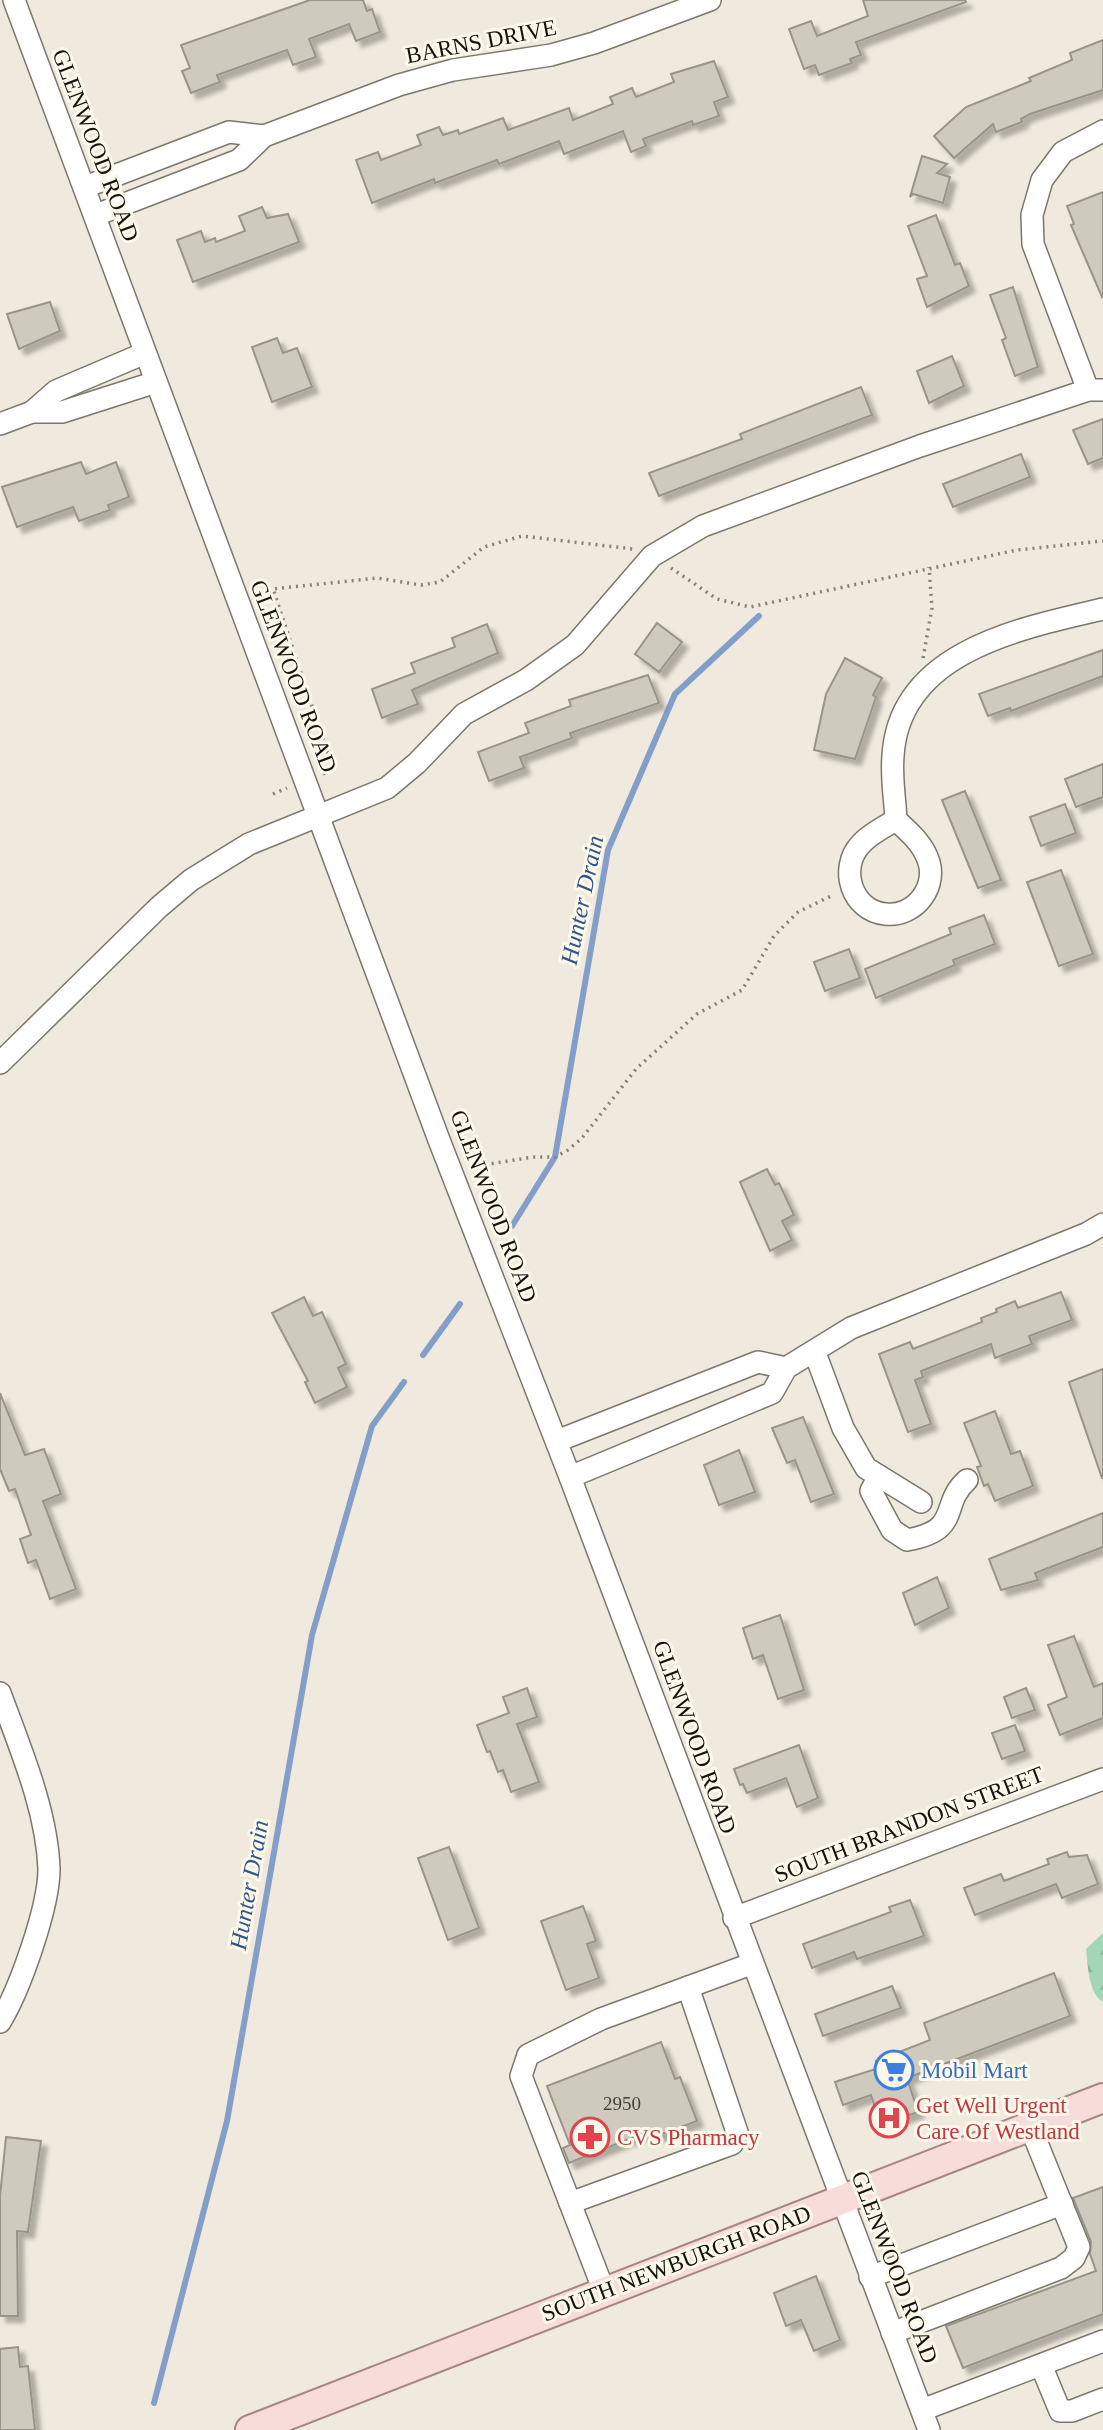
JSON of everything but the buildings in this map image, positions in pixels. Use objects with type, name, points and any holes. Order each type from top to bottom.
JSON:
[{"type":"main road","name":"SOUTH NEWBURGH ROAD","points":[[250,2430],[839,2198],[1103,2098]]},
{"type":"street","name":"GLENWOOD ROAD","points":[[14,0],[452,1174],[570,1477],[839,2198],[925,2420]]},
{"type":"street","name":"BARNS DRIVE","points":[[96,215],[239,160],[264,136],[424,76],[551,55],[594,43],[710,0]]},
{"type":"street","points":[[0,1063],[159,907],[191,880],[249,844],[387,788],[417,763],[464,714],[526,680],[566,652],[599,621],[652,556],[703,526],[933,442],[1096,390],[1033,244],[1032,215],[1042,180],[1063,152],[1103,131]]},
{"type":"street","name":"BARNS DRIVE","points":[[85,187],[229,132],[264,136]]},
{"type":"street","points":[[32,412],[56,391],[145,353]]},
{"type":"street","points":[[0,424],[32,412],[62,412],[156,382]]},
{"type":"street","points":[[896,820],[860,845],[849,868],[851,886],[862,903],[885,914],[906,911],[923,898],[930,878],[928,858],[896,820],[892,755],[906,708],[925,681],[941,666],[965,652],[1023,630],[1103,609]]},
{"type":"street","points":[[570,1477],[772,1393],[786,1368],[815,1353],[851,1328],[1086,1234],[1103,1224]]},
{"type":"street","points":[[815,1353],[844,1428],[866,1468],[921,1502]]},
{"type":"street","points":[[556,1441],[758,1362],[786,1368]]},
{"type":"street","points":[[679,1395],[693,1428]]},
{"type":"street","points":[[878,1476],[871,1491],[892,1530],[907,1540],[927,1537],[946,1522],[952,1510],[955,1490],[967,1480]]},
{"type":"street","points":[[0,1693],[36,1793],[49,1870],[36,1936],[11,2004],[0,2022]]},
{"type":"street","name":"SOUTH BRANDON STREET","points":[[734,1918],[1103,1779]]},
{"type":"street","points":[[604,2291],[521,2076],[528,2055],[601,2019],[751,1964]]},
{"type":"street","points":[[570,2203],[732,2144],[737,2132],[688,1987]]},
{"type":"street","points":[[892,2333],[1061,2267],[1074,2258],[1079,2247],[1030,2126]]},
{"type":"street","points":[[870,2277],[1062,2204]]},
{"type":"street","points":[[925,2420],[1041,2365],[1103,2342]]},
{"type":"street","points":[[1041,2365],[1060,2411],[1072,2411],[1103,2399]]},
{"type":"path","points":[[925,681],[922,653],[932,608],[929,567]]},
{"type":"path","points":[[325,773],[333,769]]},
{"type":"path","points":[[273,794],[288,787]]},
{"type":"path","points":[[452,1174],[472,1166],[533,1157],[555,1157],[568,1150],[582,1138],[636,1069],[697,1014],[742,990],[774,936],[798,912],[851,886]]},
{"type":"green space","points":[[1103,1933],[1103,2002],[1094,1992],[1086,1949]]},
{"type":"waterway","name":"Hunter Drain","points":[[512,1226],[555,1157],[608,850],[675,694],[759,616]]},
{"type":"waterway","name":"Hunter Drain","points":[[423,1355],[460,1304]]},
{"type":"waterway","name":"Hunter Drain","points":[[154,2403],[227,2121],[312,1635],[372,1426],[404,1382]]},
{"type":"place","name":"Mobil Mart","points":[[894,2070]]},
{"type":"place","name":"Get Well Urgent Care Of Westland","points":[[889,2118]]},
{"type":"place","name":"CVS Pharmacy","points":[[590,2137]]}]
